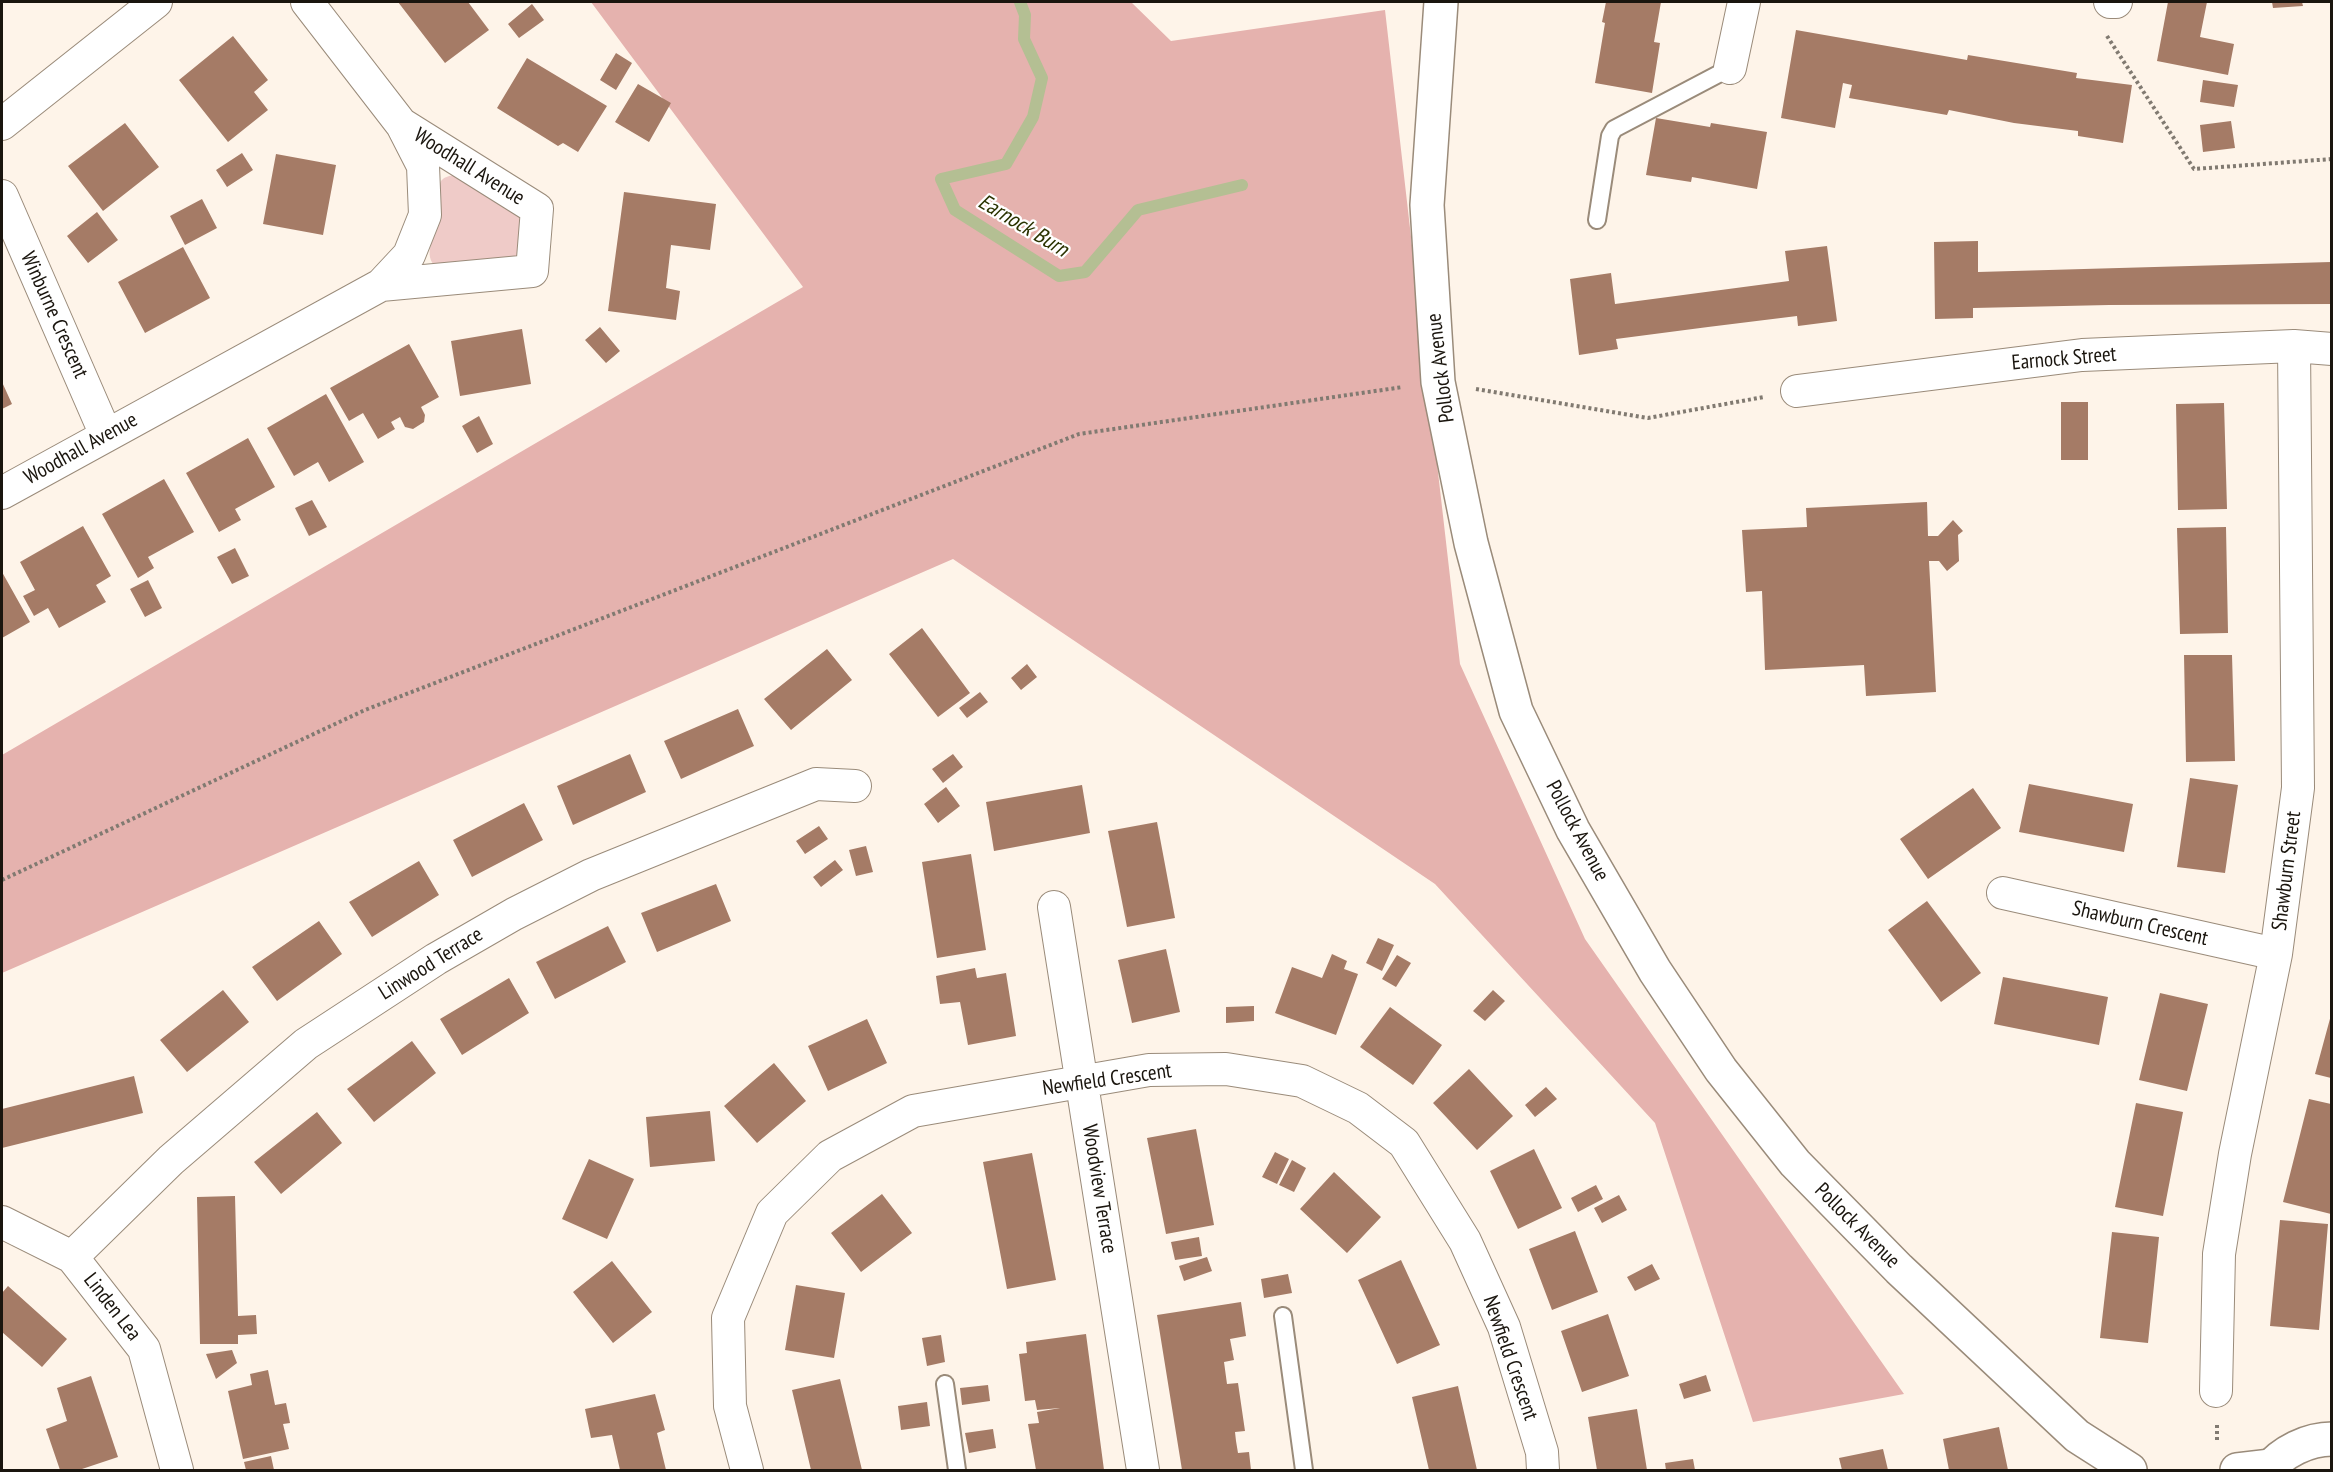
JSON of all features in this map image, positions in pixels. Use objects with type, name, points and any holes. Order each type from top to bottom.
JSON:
[{"type":"street","points":[[2,124],[156,2]]},
{"type":"street","points":[[307,2],[402,125]]},
{"type":"street","name":"Pollock Avenue","points":[[1441,2],[1427,205],[1438,382],[1471,543],[1516,711],[1573,830],[1654,972],[1722,1070],[1795,1163],[1899,1269],[1997,1362],[2077,1436],[2124,1469]]},
{"type":"street","points":[[1730,68],[1744,2]]},
{"type":"street","name":"Woodhall Avenue","points":[[381,285],[532,271],[537,209],[402,125]]},
{"type":"street","name":"Woodhall Avenue","points":[[2,493],[381,285],[409,255],[425,215],[423,166],[402,125]]},
{"type":"street","name":"Winburne Crescent","points":[[2,196],[106,435]]},
{"type":"street","name":"Earnock Street","points":[[1797,391],[2082,356],[2294,346],[2331,349]]},
{"type":"street","name":"Shawburn Street","points":[[2216,1391],[2219,1254],[2235,1154],[2276,954],[2298,788],[2294,346]]},
{"type":"street","name":"Linwood Terrace","points":[[72,1257],[171,1160],[306,1044],[436,959],[514,914],[591,875],[816,784],[855,786]]},
{"type":"street","name":"Shawburn Crescent","points":[[2003,893],[2276,954]]},
{"type":"street","name":"Woodview Terrace","points":[[1054,907],[1143,1470]]},
{"type":"street","name":"Newfield Crescent","points":[[747,1470],[730,1406],[728,1318],[772,1213],[830,1156],[913,1112],[1149,1070],[1226,1069],[1302,1081],[1358,1108],[1404,1143],[1465,1241],[1504,1328],[1542,1452],[1543,1470]]},
{"type":"street","name":"Linden Lea","points":[[2,1222],[72,1257],[144,1349],[177,1470]]},
{"type":"street","points":[[2237,1470],[2269,1468],[2293,1450],[2319,1441],[2331,1419]]},
{"type":"lane","points":[[1597,220],[1610,136],[1614,129],[1730,68]]},
{"type":"lane","points":[[1283,1316],[1304,1470]]},
{"type":"lane","points":[[945,1384],[957,1470]]},
{"type":"path","points":[[2110,12],[2194,169],[2331,159]]},
{"type":"path","points":[[2,880],[365,710],[1079,434],[1438,382],[1648,418],[1797,391]]},
{"type":"shaded area","points":[[591,2],[1131,2],[1171,41],[1385,10],[1460,664],[1585,939],[1904,1394],[1753,1422],[1655,1123],[1435,884],[953,559],[2,973],[2,755],[803,287]]},
{"type":"shaded area","points":[[454,175],[525,217],[520,262],[434,265],[430,249],[439,220],[440,185],[441,181],[448,176]]},
{"type":"building","points":[[398,2],[468,2],[489,30],[445,63]]},
{"type":"building","points":[[1606,2],[1661,2],[1654,42],[1660,43],[1652,93],[1595,83],[1605,23],[1602,22]]},
{"type":"building","points":[[2168,2],[2207,2],[2200,37],[2234,44],[2228,75],[2157,61]]},
{"type":"building","points":[[2272,2],[2302,2],[2303,6],[2273,8]]},
{"type":"building","points":[[532,4],[544,20],[519,38],[508,24]]},
{"type":"building","points":[[1796,30],[1967,60],[1968,55],[2077,73],[2076,78],[2132,85],[2123,143],[2078,136],[2078,131],[2014,123],[1949,110],[1947,115],[1849,98],[1852,85],[1843,83],[1835,128],[1781,118]]},
{"type":"building","points":[[233,36],[268,80],[254,92],[268,110],[228,142],[179,80]]},
{"type":"building","points":[[616,53],[632,63],[616,90],[600,80]]},
{"type":"building","points":[[527,58],[607,106],[578,152],[563,143],[558,146],[497,108]]},
{"type":"building","points":[[2203,80],[2238,85],[2234,107],[2200,102]]},
{"type":"building","points":[[638,84],[671,103],[649,142],[615,122]]},
{"type":"building","points":[[1656,118],[1710,127],[1711,123],[1767,132],[1757,189],[1692,177],[1691,182],[1646,175]]},
{"type":"building","points":[[2231,121],[2235,148],[2203,152],[2200,125]]},
{"type":"building","points":[[125,123],[159,167],[103,211],[68,166]]},
{"type":"building","points":[[242,153],[253,170],[227,187],[216,170]]},
{"type":"building","points":[[276,154],[336,165],[323,235],[263,224]]},
{"type":"building","points":[[624,192],[716,204],[710,250],[671,245],[666,288],[680,291],[676,320],[608,311]]},
{"type":"building","points":[[202,199],[217,228],[185,245],[170,216]]},
{"type":"building","points":[[97,212],[118,240],[88,263],[67,236]]},
{"type":"building","points":[[1978,241],[1978,272],[2331,262],[2331,304],[1973,308],[1973,318],[1935,319],[1934,242]]},
{"type":"building","points":[[1827,246],[1837,321],[1798,326],[1797,316],[1616,339],[1618,349],[1579,355],[1570,279],[1611,273],[1615,304],[1789,281],[1785,251]]},
{"type":"building","points":[[183,247],[210,298],[145,333],[118,282]]},
{"type":"building","points":[[600,327],[620,351],[606,363],[585,340]]},
{"type":"building","points":[[522,329],[531,384],[460,396],[451,341]]},
{"type":"building","points":[[409,344],[439,397],[421,407],[425,415],[424,422],[413,429],[405,427],[400,417],[391,422],[395,429],[378,439],[363,413],[349,421],[330,388]]},
{"type":"building","points":[[2,382],[12,404],[2,409]]},
{"type":"building","points":[[326,394],[364,462],[329,482],[318,462],[294,476],[267,428]]},
{"type":"building","points":[[2061,402],[2088,402],[2088,460],[2061,460]]},
{"type":"building","points":[[2224,403],[2227,509],[2178,510],[2176,404]]},
{"type":"building","points":[[479,416],[493,444],[477,453],[462,426]]},
{"type":"building","points":[[248,438],[275,487],[235,509],[241,520],[219,532],[186,473]]},
{"type":"building","points":[[164,479],[194,532],[148,557],[154,568],[138,578],[102,514]]},
{"type":"building","points":[[312,500],[327,527],[309,536],[295,508]]},
{"type":"building","points":[[1927,502],[1928,536],[1938,536],[1953,520],[1963,531],[1958,535],[1959,561],[1947,571],[1939,561],[1929,561],[1936,692],[1866,696],[1864,665],[1765,670],[1762,591],[1746,592],[1742,530],[1807,527],[1806,508]]},
{"type":"building","points":[[83,526],[111,576],[96,585],[106,602],[59,628],[48,608],[34,616],[23,596],[35,590],[20,562]]},
{"type":"building","points":[[2226,527],[2228,633],[2180,634],[2177,528]]},
{"type":"building","points":[[235,548],[249,576],[232,584],[217,557]]},
{"type":"building","points":[[2,572],[30,622],[2,638]]},
{"type":"building","points":[[148,580],[162,608],[145,617],[130,589]]},
{"type":"building","points":[[922,628],[970,693],[938,717],[889,654]]},
{"type":"building","points":[[827,649],[852,680],[791,730],[764,699]]},
{"type":"building","points":[[2184,655],[2232,655],[2235,761],[2186,762]]},
{"type":"building","points":[[1027,664],[1037,677],[1021,690],[1011,678]]},
{"type":"building","points":[[980,692],[988,702],[967,718],[959,708]]},
{"type":"building","points":[[738,709],[754,746],[681,779],[664,741]]},
{"type":"building","points":[[630,754],[646,792],[573,825],[557,786]]},
{"type":"building","points":[[953,754],[963,767],[943,783],[932,769]]},
{"type":"building","points":[[2190,778],[2238,785],[2225,873],[2177,867]]},
{"type":"building","points":[[2029,784],[2133,804],[2124,852],[2019,832]]},
{"type":"building","points":[[1082,785],[1090,833],[994,851],[986,802]]},
{"type":"building","points":[[946,787],[960,806],[938,823],[924,804]]},
{"type":"building","points":[[1973,788],[2001,828],[1928,879],[1900,839]]},
{"type":"building","points":[[524,803],[543,840],[472,877],[453,840]]},
{"type":"building","points":[[1157,822],[1175,918],[1127,927],[1108,831]]},
{"type":"building","points":[[819,826],[828,839],[805,854],[796,841]]},
{"type":"building","points":[[866,846],[873,872],[856,876],[849,850]]},
{"type":"building","points":[[971,854],[986,950],[937,958],[922,862]]},
{"type":"building","points":[[835,860],[843,870],[821,887],[813,877]]},
{"type":"building","points":[[419,861],[439,895],[372,937],[349,902]]},
{"type":"building","points":[[716,884],[731,921],[657,952],[641,913]]},
{"type":"building","points":[[1927,901],[1981,973],[1941,1002],[1888,930]]},
{"type":"building","points":[[319,921],[342,954],[277,1001],[252,967]]},
{"type":"building","points":[[608,926],[626,962],[555,999],[536,962]]},
{"type":"building","points":[[1378,938],[1394,945],[1382,971],[1366,963]]},
{"type":"building","points":[[1166,949],[1180,1012],[1132,1023],[1118,960]]},
{"type":"building","points":[[1332,954],[1347,961],[1344,969],[1358,974],[1336,1035],[1275,1013],[1292,967],[1322,978]]},
{"type":"building","points":[[1397,955],[1411,963],[1396,987],[1382,979]]},
{"type":"building","points":[[975,968],[977,978],[1006,973],[1016,1036],[968,1045],[960,1002],[940,1004],[936,976]]},
{"type":"building","points":[[2003,977],[2108,997],[2099,1045],[1994,1024]]},
{"type":"building","points":[[509,978],[529,1013],[462,1055],[440,1019]]},
{"type":"building","points":[[223,990],[249,1022],[187,1072],[160,1040]]},
{"type":"building","points":[[1493,990],[1505,1001],[1485,1021],[1473,1011]]},
{"type":"building","points":[[2160,993],[2208,1004],[2187,1091],[2139,1080]]},
{"type":"building","points":[[1254,1006],[1254,1021],[1226,1023],[1226,1007]]},
{"type":"building","points":[[1390,1007],[1442,1045],[1413,1085],[1360,1047]]},
{"type":"building","points":[[2331,1015],[2331,1078],[2315,1074]]},
{"type":"building","points":[[867,1019],[887,1063],[828,1091],[808,1046]]},
{"type":"building","points":[[412,1041],[436,1073],[374,1122],[347,1089]]},
{"type":"building","points":[[774,1063],[806,1101],[757,1143],[724,1106]]},
{"type":"building","points":[[1469,1069],[1513,1116],[1477,1150],[1433,1103]]},
{"type":"building","points":[[134,1076],[143,1113],[2,1148],[2,1109]]},
{"type":"building","points":[[1546,1087],[1557,1099],[1535,1117],[1525,1105]]},
{"type":"building","points":[[2309,1099],[2331,1104],[2331,1214],[2283,1202]]},
{"type":"building","points":[[2136,1103],[2183,1112],[2163,1216],[2115,1207]]},
{"type":"building","points":[[710,1111],[715,1161],[650,1167],[646,1117]]},
{"type":"building","points":[[317,1112],[342,1143],[281,1194],[254,1162]]},
{"type":"building","points":[[1196,1129],[1214,1225],[1166,1234],[1147,1138]]},
{"type":"building","points":[[1534,1149],[1562,1208],[1518,1229],[1490,1171]]},
{"type":"building","points":[[1275,1152],[1289,1159],[1277,1184],[1262,1177]]},
{"type":"building","points":[[1032,1153],[1056,1280],[1007,1289],[983,1162]]},
{"type":"building","points":[[589,1159],[634,1179],[607,1239],[562,1219]]},
{"type":"building","points":[[1292,1160],[1306,1168],[1294,1192],[1279,1185]]},
{"type":"building","points":[[1334,1172],[1381,1217],[1347,1253],[1300,1209]]},
{"type":"building","points":[[1596,1185],[1603,1199],[1578,1212],[1571,1198]]},
{"type":"building","points":[[882,1194],[912,1233],[861,1272],[831,1233]]},
{"type":"building","points":[[1619,1195],[1627,1210],[1602,1223],[1594,1208]]},
{"type":"building","points":[[235,1196],[238,1316],[256,1315],[257,1334],[238,1335],[238,1344],[200,1344],[197,1197]]},
{"type":"building","points":[[2280,1220],[2328,1224],[2319,1330],[2270,1326]]},
{"type":"building","points":[[1575,1231],[1598,1292],[1552,1310],[1529,1249]]},
{"type":"building","points":[[2112,1232],[2159,1237],[2148,1343],[2100,1338]]},
{"type":"building","points":[[1199,1237],[1202,1256],[1175,1260],[1171,1242]]},
{"type":"building","points":[[1207,1257],[1212,1271],[1184,1281],[1179,1266]]},
{"type":"building","points":[[1401,1260],[1440,1345],[1397,1364],[1358,1280]]},
{"type":"building","points":[[612,1261],[652,1312],[613,1343],[573,1292]]},
{"type":"building","points":[[1652,1264],[1660,1279],[1635,1291],[1627,1277]]},
{"type":"building","points":[[1288,1274],[1292,1293],[1264,1298],[1261,1279]]},
{"type":"building","points":[[796,1285],[845,1293],[834,1358],[785,1350]]},
{"type":"building","points":[[8,1286],[67,1339],[42,1367],[2,1332],[2,1293]]},
{"type":"building","points":[[1241,1302],[1246,1336],[1230,1339],[1234,1360],[1224,1362],[1227,1384],[1238,1383],[1245,1431],[1235,1432],[1238,1453],[1249,1452],[1251,1470],[1182,1470],[1157,1315]]},
{"type":"building","points":[[1608,1314],[1629,1376],[1582,1392],[1561,1331]]},
{"type":"building","points":[[1086,1334],[1104,1470],[1036,1470],[1028,1424],[1039,1423],[1037,1412],[1060,1408],[1037,1410],[1035,1400],[1025,1401],[1019,1354],[1027,1353],[1026,1342]]},
{"type":"building","points":[[941,1335],[945,1362],[927,1366],[922,1338]]},
{"type":"building","points":[[232,1350],[237,1363],[216,1379],[206,1354]]},
{"type":"building","points":[[268,1370],[275,1405],[286,1403],[290,1423],[283,1424],[289,1449],[243,1459],[228,1391],[252,1385],[250,1374]]},
{"type":"building","points":[[1706,1375],[1711,1391],[1684,1399],[1679,1384]]},
{"type":"building","points":[[91,1376],[118,1457],[79,1470],[60,1470],[46,1429],[67,1421],[57,1388]]},
{"type":"building","points":[[840,1379],[862,1470],[811,1470],[792,1390]]},
{"type":"building","points":[[988,1385],[990,1401],[962,1405],[960,1388]]},
{"type":"building","points":[[1458,1386],[1477,1470],[1429,1470],[1412,1397]]},
{"type":"building","points":[[655,1394],[665,1430],[657,1433],[666,1470],[620,1470],[612,1435],[591,1438],[585,1409]]},
{"type":"building","points":[[927,1402],[930,1426],[901,1430],[898,1406]]},
{"type":"building","points":[[1637,1409],[1647,1470],[1597,1470],[1588,1417]]},
{"type":"building","points":[[1999,1427],[2008,1470],[1949,1470],[1943,1439]]},
{"type":"building","points":[[993,1429],[996,1448],[969,1453],[965,1433]]},
{"type":"building","points":[[1883,1449],[1888,1470],[1842,1470],[1839,1458]]},
{"type":"building","points":[[271,1456],[274,1470],[246,1470],[244,1462]]},
{"type":"building","points":[[1693,1459],[1695,1470],[1666,1470],[1665,1463]]},
{"type":"waterway","name":"Earnock Burn","points":[[1020,2],[1025,15],[1024,39],[1042,78],[1033,117],[1006,164],[941,179],[955,210],[1059,276],[1085,272],[1138,210],[1242,185]]}]
